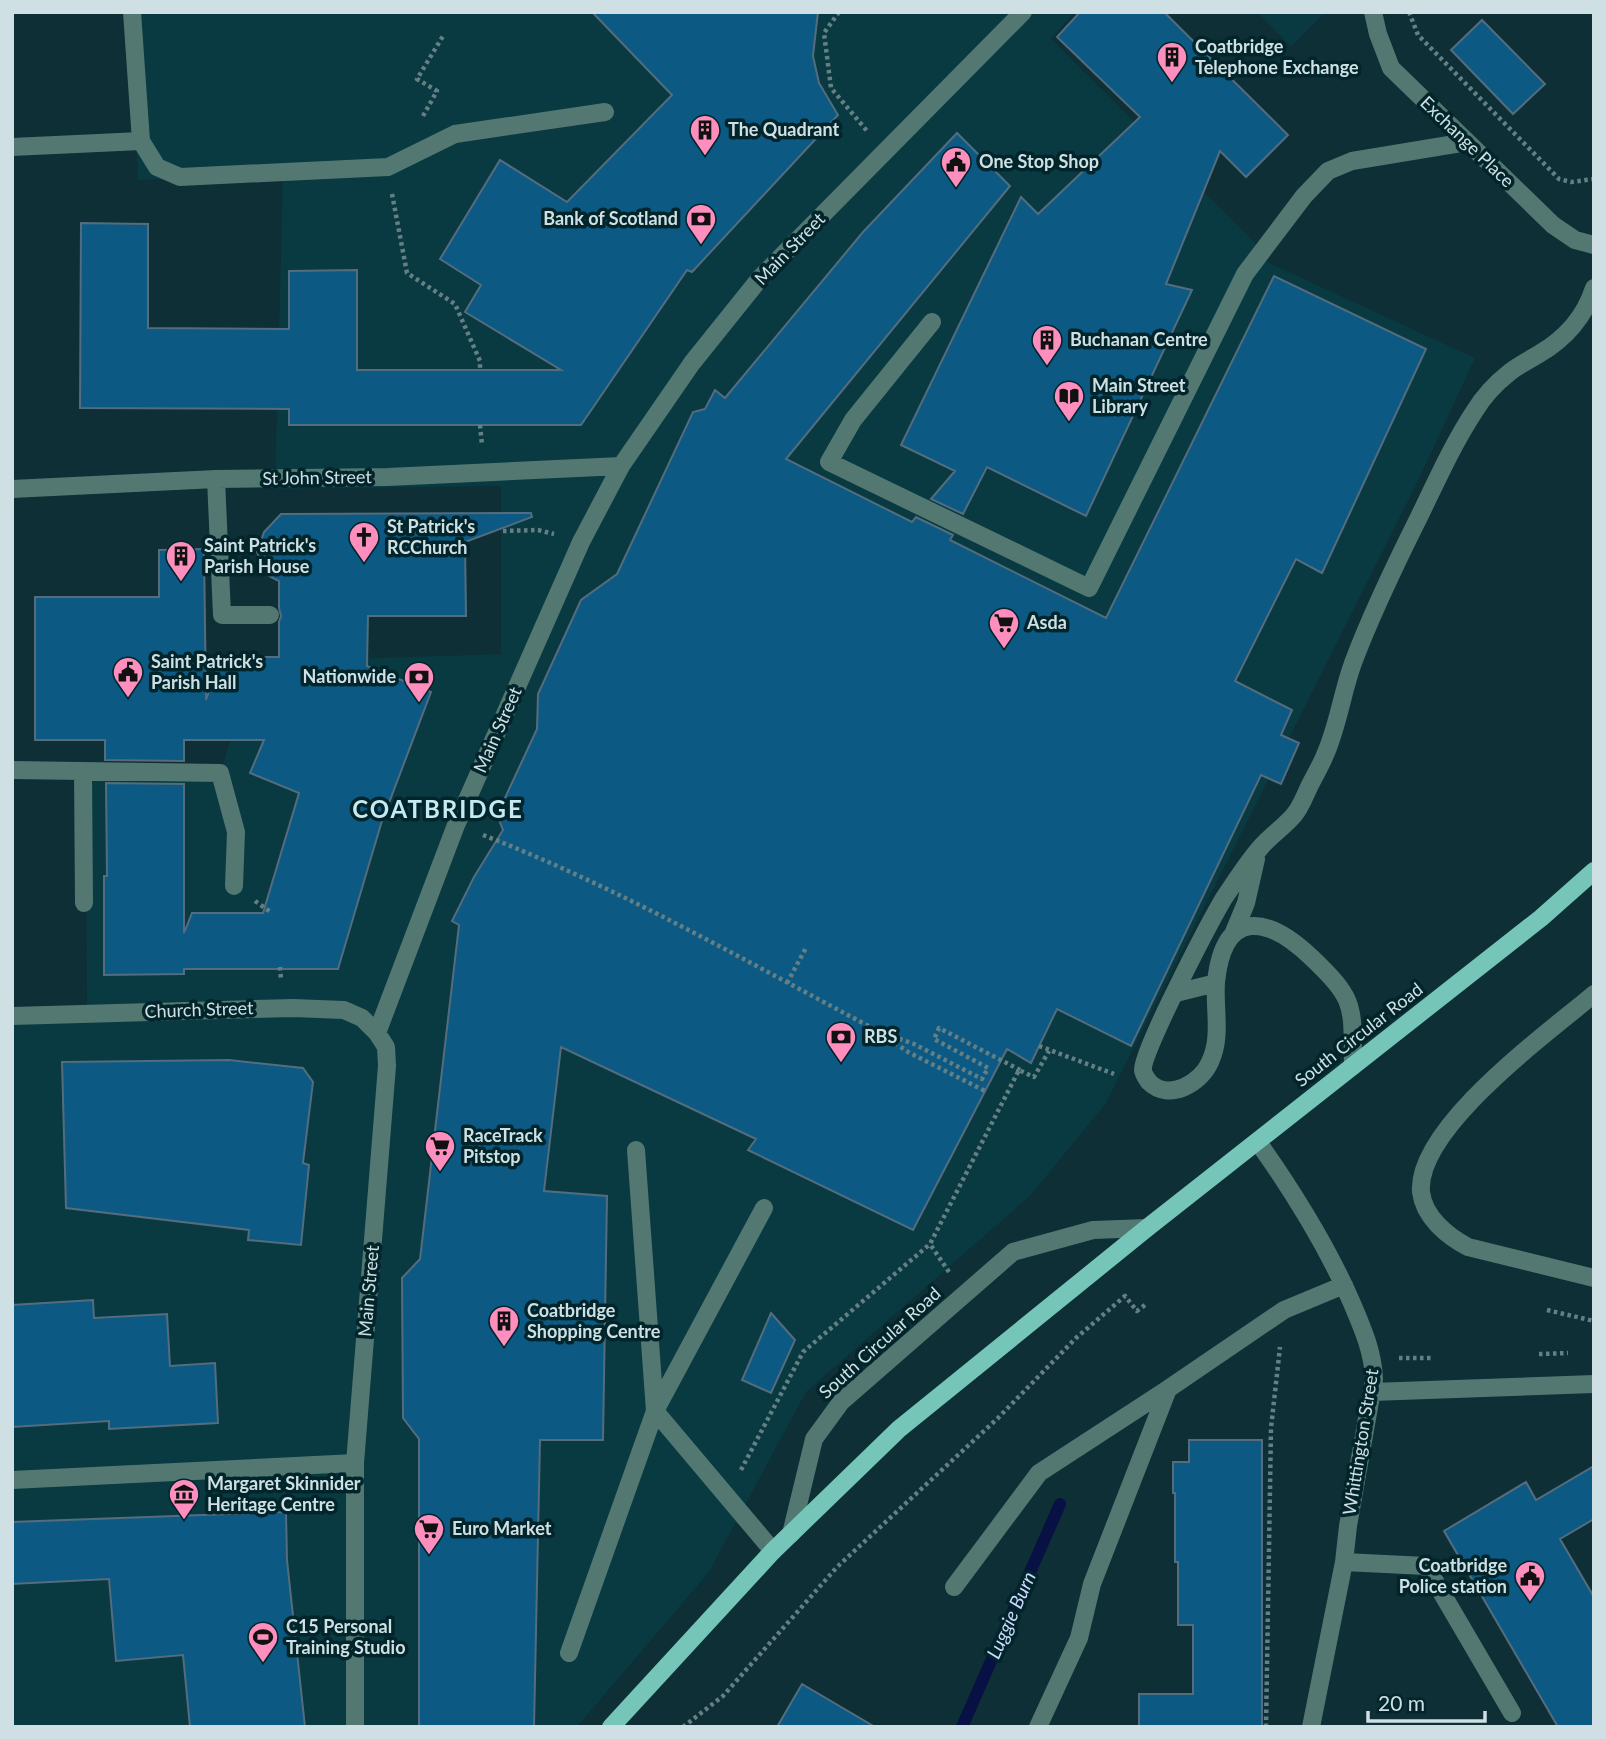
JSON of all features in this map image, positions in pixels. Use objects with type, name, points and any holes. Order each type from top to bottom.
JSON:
[{"type":"main road","name":"South Circular Road","points":[[611,1727],[773,1551],[900,1429],[1147,1228],[1541,918],[1594,871]]},
{"type":"street","points":[[132,12],[141,141],[157,167],[180,177],[388,167],[455,134],[605,112]]},
{"type":"street","name":"Main Street","points":[[355,1727],[355,1464],[387,1066],[386,1047],[377,1033],[456,825],[581,542],[621,466],[692,363],[761,277],[1023,12]]},
{"type":"street","name":"Exchange Place","points":[[1373,12],[1391,68],[1553,225],[1575,240],[1594,245]]},
{"type":"street","points":[[12,147],[141,141]]},
{"type":"street","points":[[932,322],[853,420],[830,463],[1089,588],[1245,274],[1304,196],[1328,171],[1352,161],[1467,142]]},
{"type":"street","points":[[1259,849],[1246,903],[1223,952],[1216,983],[1215,1049],[1209,1066],[1198,1080],[1184,1088],[1168,1090],[1156,1087],[1147,1079],[1143,1069],[1147,1053],[1175,993],[1224,899],[1259,849],[1295,814],[1326,753],[1352,665],[1384,590],[1472,414],[1497,383],[1513,369],[1543,352],[1572,327],[1589,304],[1594,288]]},
{"type":"street","name":"St John Street","points":[[12,489],[216,479],[388,477],[621,466]]},
{"type":"street","points":[[216,479],[222,615],[270,615]]},
{"type":"street","points":[[12,770],[220,773],[236,832],[234,886]]},
{"type":"street","points":[[83,772],[84,903]]},
{"type":"street","points":[[1234,932],[1255,924],[1265,927],[1300,947],[1344,990],[1352,1017],[1353,1066]]},
{"type":"street","points":[[1175,993],[1216,983]]},
{"type":"street","points":[[1594,994],[1490,1081],[1455,1119],[1434,1147],[1426,1165],[1421,1191],[1429,1215],[1455,1240],[1468,1247],[1594,1278]]},
{"type":"street","name":"Church Street","points":[[12,1016],[293,1008],[344,1010],[362,1018],[377,1033]]},
{"type":"street","name":"Whittington Street","points":[[1258,1142],[1320,1236],[1373,1358],[1374,1379],[1344,1562],[1311,1727]]},
{"type":"street","points":[[636,1150],[655,1411],[773,1551]]},
{"type":"street","points":[[569,1653],[655,1411],[764,1208]]},
{"type":"street","name":"South Circular Road","points":[[791,1534],[814,1439],[841,1402],[1013,1252],[1093,1230],[1147,1228]]},
{"type":"street","points":[[954,1587],[1039,1473],[1284,1310],[1344,1286]]},
{"type":"street","points":[[1372,1392],[1594,1384]]},
{"type":"street","points":[[1038,1727],[1079,1638],[1092,1584],[1168,1389]]},
{"type":"street","points":[[12,1480],[355,1464]]},
{"type":"street","points":[[1344,1562],[1426,1566],[1512,1713]]},
{"type":"path","points":[[839,12],[824,33],[831,88],[886,153]]},
{"type":"path","points":[[1409,12],[1418,35],[1559,179],[1571,182],[1594,179]]},
{"type":"path","points":[[423,117],[437,91],[417,79],[443,36]]},
{"type":"path","points":[[388,167],[407,273],[455,304],[480,361],[480,370]]},
{"type":"path","points":[[503,531],[538,530]]},
{"type":"path","points":[[456,825],[533,854],[663,917],[878,1031],[908,1052],[985,1091]]},
{"type":"path","points":[[787,983],[807,946]]},
{"type":"path","points":[[878,1031],[914,1044],[982,1079],[988,1068],[934,1039],[939,1028],[1034,1077],[1049,1051]]},
{"type":"path","points":[[1040,1046],[1115,1074],[1143,1069]]},
{"type":"path","points":[[727,1497],[803,1352],[930,1244],[1019,1070],[1022,1071]]},
{"type":"path","points":[[930,1244],[965,1294]]},
{"type":"path","points":[[683,1727],[723,1696],[836,1567],[998,1418],[1076,1338],[1125,1296],[1137,1311],[1144,1305]]},
{"type":"path","points":[[1266,1727],[1272,1428],[1284,1310]]},
{"type":"path","points":[[1547,1310],[1594,1321]]},
{"type":"shaded area","points":[[130,12],[1075,12],[1051,39],[1264,252],[1261,259],[1475,358],[1419,479],[1106,1103],[1030,1196],[806,1392],[709,1572],[577,1727],[12,1727],[12,1016],[87,1013],[86,770],[222,769],[251,662],[501,654],[501,486],[275,489],[283,174],[138,180]]},
{"type":"shaded area","points":[[1257,12],[1325,12],[1291,46]]},
{"type":"building","points":[[592,12],[818,12],[813,56],[819,83],[838,115],[692,272],[687,270],[581,425],[289,425],[289,409],[80,408],[81,223],[148,224],[148,328],[289,329],[289,271],[357,270],[357,370],[561,370],[465,312],[481,285],[440,259],[500,160],[567,202],[672,95]]},
{"type":"building","name":"Buchanan Centre","points":[[1080,12],[1164,12],[1288,135],[1246,177],[1220,151],[1166,284],[1192,290],[1086,516],[987,467],[963,514],[931,499],[955,471],[901,445],[1021,197],[1038,214],[1140,117],[1057,37]]},
{"type":"building","points":[[1482,20],[1545,84],[1513,114],[1451,50]]},
{"type":"building","points":[[957,133],[1010,186],[786,459],[912,522],[916,517],[953,535],[950,540],[1106,618],[1274,276],[1426,349],[1322,573],[1296,559],[1235,681],[1292,710],[1281,735],[1299,743],[1281,784],[1261,775],[1131,1046],[1057,1009],[1031,1063],[1007,1049],[913,1230],[748,1150],[756,1139],[561,1047],[544,1191],[607,1196],[603,1440],[540,1440],[534,1727],[419,1727],[419,1439],[403,1418],[402,1278],[420,1259],[459,925],[452,921],[474,877],[503,830],[497,815],[537,729],[538,694],[581,600],[617,574],[693,412],[705,409],[715,390],[725,398],[863,232]]},
{"type":"building","points":[[531,513],[532,517],[465,542],[466,616],[368,616],[367,666],[431,692],[381,824],[338,969],[184,969],[184,974],[104,975],[106,783],[184,784],[184,933],[192,913],[263,913],[299,793],[250,773],[264,740],[184,740],[184,761],[105,760],[105,740],[35,740],[35,597],[159,597],[159,550],[204,549],[206,700],[221,657],[279,657],[279,581],[267,575],[257,552],[264,532],[281,514]]},
{"type":"building","points":[[229,1060],[303,1068],[313,1082],[303,1163],[309,1165],[301,1245],[248,1240],[249,1230],[66,1208],[62,1062]]},
{"type":"building","points":[[93,1300],[94,1318],[167,1314],[170,1366],[215,1363],[218,1423],[109,1429],[109,1421],[12,1427],[12,1305]]},
{"type":"building","points":[[771,1313],[795,1340],[771,1393],[742,1380]]},
{"type":"building","points":[[1189,1440],[1262,1440],[1262,1727],[1139,1727],[1139,1694],[1193,1694],[1193,1625],[1178,1625],[1178,1562],[1175,1562],[1173,1493],[1173,1462],[1189,1462]]},
{"type":"building","points":[[1594,1466],[1594,1519],[1560,1539],[1594,1597],[1594,1727],[1558,1727],[1444,1531],[1526,1482],[1536,1500]]},
{"type":"building","points":[[286,1512],[287,1560],[305,1727],[190,1727],[183,1655],[116,1661],[109,1579],[12,1584],[12,1522]]},
{"type":"building","points":[[802,1684],[875,1727],[777,1727]]},
{"type":"waterway","name":"Luggie Burn","points":[[962,1727],[1060,1504]]},
{"type":"place","name":"Coatbridge Telephone Exchange","points":[[1172,84]]},
{"type":"place","name":"The Quadrant","points":[[705,157]]},
{"type":"place","name":"One Stop Shop","points":[[956,189]]},
{"type":"place","name":"Bank of Scotland","points":[[701,246]]},
{"type":"place","name":"Buchanan Centre","points":[[1047,367]]},
{"type":"place","name":"Main Street Library","points":[[1069,423]]},
{"type":"place","name":"St Patrick's RCChurch","points":[[364,564]]},
{"type":"place","name":"Saint Patrick's Parish House","points":[[181,583]]},
{"type":"place","name":"Asda","points":[[1004,650]]},
{"type":"place","name":"Saint Patrick's Parish Hall","points":[[128,699]]},
{"type":"place","name":"Nationwide","points":[[419,704]]},
{"type":"place","name":"RBS","points":[[841,1064]]},
{"type":"place","name":"RaceTrack Pitstop","points":[[440,1173]]},
{"type":"place","name":"Coatbridge Shopping Centre","points":[[504,1348]]},
{"type":"place","name":"Margaret Skinnider Heritage Centre","points":[[184,1521]]},
{"type":"place","name":"Euro Market","points":[[429,1556]]},
{"type":"place","name":"Coatbridge Police station","points":[[1530,1603]]},
{"type":"place","name":"C15 Personal Training Studio","points":[[263,1664]]},
{"type":"district","name":"COATBRIDGE","points":[[438,810]]}]
